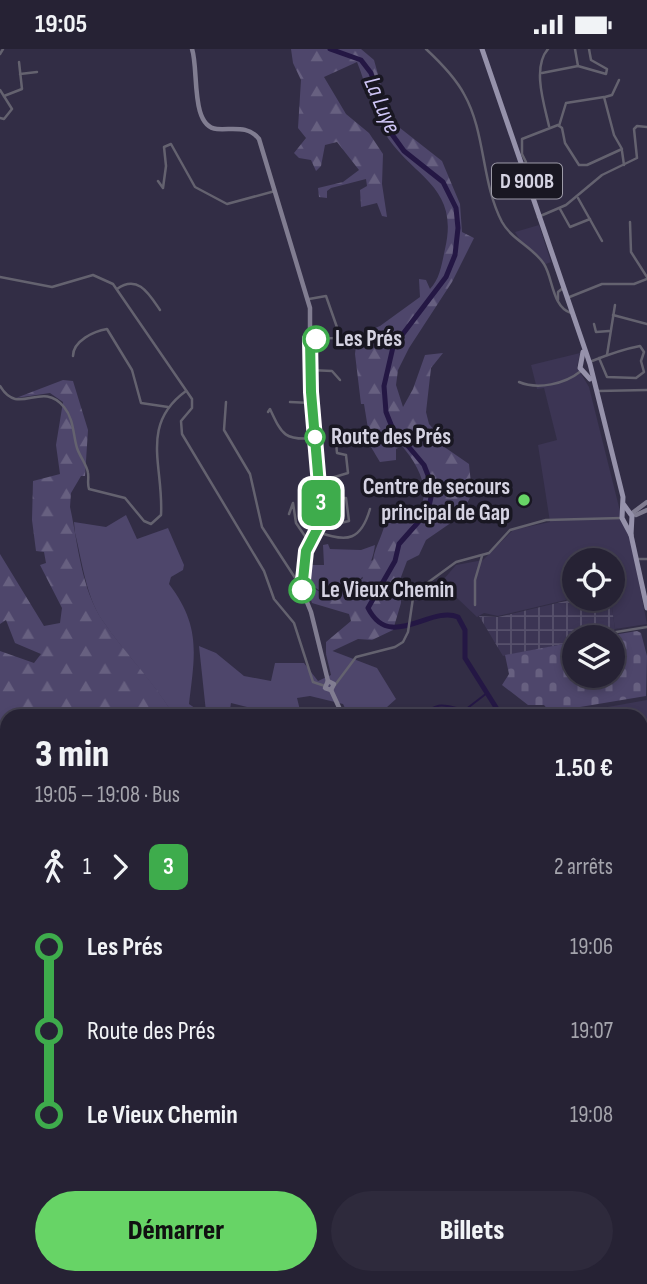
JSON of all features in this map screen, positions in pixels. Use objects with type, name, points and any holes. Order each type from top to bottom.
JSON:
[{"type":"main road","name":"D 900B","points":[[482,49],[582,346],[586,367]]},
{"type":"main road","points":[[586,367],[596,391],[647,608]]},
{"type":"street","points":[[0,54],[3,49]]},
{"type":"street","points":[[192,49],[199,111],[204,123],[213,129],[244,129],[256,136],[309,299],[310,370],[322,520],[318,532],[310,542],[302,589]]},
{"type":"street","points":[[426,49],[457,82],[468,102],[489,190],[502,221],[509,232],[543,263],[559,301],[571,313]]},
{"type":"street","points":[[548,49],[541,54],[549,127]]},
{"type":"street","points":[[575,49],[578,66]]},
{"type":"street","points":[[542,73],[578,66],[603,74],[607,72],[591,60],[589,49]]},
{"type":"street","points":[[4,96],[22,89],[19,62]]},
{"type":"street","points":[[20,74],[37,72]]},
{"type":"street","points":[[619,80],[612,95],[565,103],[559,126],[565,143],[579,165],[587,165],[622,149]]},
{"type":"street","points":[[0,89],[12,109],[5,119],[0,118]]},
{"type":"street","points":[[604,97],[614,135],[622,149],[624,165]]},
{"type":"street","points":[[522,167],[526,161],[522,154],[522,139],[549,127],[559,126]]},
{"type":"street","points":[[538,217],[560,208],[602,176],[639,155],[635,127],[647,127]]},
{"type":"street","points":[[158,181],[163,188],[166,166],[164,148],[172,144],[197,190],[227,204],[275,191]]},
{"type":"street","points":[[577,197],[602,241]]},
{"type":"street","points":[[560,208],[570,227],[590,219]]},
{"type":"street","points":[[566,298],[603,284],[634,284],[647,278],[631,252],[631,222]]},
{"type":"street","points":[[0,277],[52,286],[93,275],[108,279],[117,289],[193,405],[181,421],[182,434],[264,571],[274,599],[294,623],[313,682],[330,685],[342,679],[356,657],[395,647],[403,642],[408,632],[413,598],[419,589],[456,562],[480,556],[519,525],[550,519],[627,517],[646,505]]},
{"type":"street","points":[[117,289],[128,283],[141,286],[160,310]]},
{"type":"street","points":[[559,301],[558,292],[562,288]]},
{"type":"street","points":[[309,299],[326,296],[340,333],[334,338],[310,339]]},
{"type":"street","points":[[607,355],[615,305]]},
{"type":"street","points":[[612,315],[647,324]]},
{"type":"street","points":[[594,324],[596,332],[609,331]]},
{"type":"street","points":[[73,356],[74,348],[84,338],[107,329],[132,370],[141,403],[169,407]]},
{"type":"street","points":[[519,382],[534,387],[571,378],[599,358],[640,346],[644,352],[641,361],[644,372],[636,378],[607,377],[599,358]]},
{"type":"street","points":[[310,370],[332,371],[340,380]]},
{"type":"street","points":[[0,386],[7,397],[14,401],[42,395],[58,401],[71,420],[78,450],[88,473],[89,489],[125,498],[144,521],[151,523],[161,515],[156,448],[161,422],[169,407],[186,391]]},
{"type":"street","points":[[596,391],[647,390]]},
{"type":"street","points":[[226,402],[224,432],[250,474],[262,527],[302,589],[311,612],[330,685],[341,709]]},
{"type":"street","points":[[290,403],[312,403]]},
{"type":"street","points":[[268,412],[270,409],[284,434],[290,439],[315,438]]},
{"type":"street","points":[[320,481],[348,473],[346,455],[337,453],[336,443]]},
{"type":"street","points":[[321,500],[346,498],[349,521],[336,524]]},
{"type":"street","points":[[289,514],[293,503],[296,523],[310,542]]},
{"type":"street","points":[[318,532],[346,538],[357,535],[365,527],[370,509]]},
{"type":"street","points":[[475,605],[475,580],[480,556]]},
{"type":"street","points":[[636,559],[647,559]]},
{"type":"street","points":[[625,631],[645,628]]},
{"type":"shaded area","points":[[539,225],[551,262],[546,264],[522,243],[515,232]]},
{"type":"shaded area","points":[[580,353],[577,367],[589,387],[623,523],[630,537],[647,624],[625,627],[625,625],[614,625],[612,611],[625,611],[625,548],[562,548],[562,601],[498,616],[484,613],[477,617],[456,597],[432,599],[431,594],[456,565],[483,560],[513,530],[550,522],[538,445],[557,440],[544,388],[537,389],[531,365]]},
{"type":"shaded area","points":[[562,602],[562,611],[612,611],[614,625],[562,625],[562,644],[503,656],[479,616],[498,617]]},
{"type":"shaded area","points":[[647,700],[647,709],[596,709]]},
{"type":"green space","points":[[291,49],[361,49],[374,60],[387,107],[400,128],[442,161],[460,204],[462,232],[474,238],[452,282],[409,348],[398,370],[396,385],[403,407],[413,389],[425,355],[443,353],[431,368],[426,412],[440,444],[469,464],[472,494],[455,520],[426,540],[419,555],[407,561],[401,577],[401,603],[393,630],[372,640],[358,639],[326,654],[326,642],[351,621],[349,614],[312,603],[308,585],[327,596],[343,597],[363,578],[356,567],[373,560],[385,524],[385,513],[404,510],[411,519],[419,511],[424,492],[415,463],[402,446],[396,449],[396,460],[380,462],[371,447],[364,404],[361,404],[355,354],[357,336],[380,326],[420,297],[419,279],[426,280],[430,289],[442,265],[448,227],[446,210],[440,196],[395,148],[379,124],[357,62],[324,77],[346,114],[369,133],[383,154],[382,184],[387,217],[382,216],[377,203],[361,207],[360,190],[367,186],[366,179],[331,188],[327,191],[327,198],[319,197],[318,188],[343,182],[359,170],[337,142],[325,145],[321,166],[316,171],[311,160],[299,158],[294,153],[306,138],[298,128],[301,80],[293,63]]},
{"type":"green space","points":[[63,380],[73,381],[88,430],[85,476],[81,476],[71,493],[70,507],[81,565],[90,595],[103,621],[170,709],[0,709],[0,651],[34,663],[41,654],[15,643],[6,620],[0,624],[0,554],[44,626],[60,623],[62,608],[40,565],[46,563],[44,552],[36,551],[32,520],[33,481],[60,474],[56,445],[63,402],[50,393],[16,398]]},
{"type":"green space","points":[[126,515],[137,539],[168,528],[184,565],[183,570],[171,577],[169,584],[191,627],[194,655],[189,704],[196,709],[169,709],[97,611],[85,578],[74,522],[106,527]]},
{"type":"green space","points":[[328,544],[330,549],[361,550],[375,545],[364,574],[343,597],[327,596],[306,581],[308,565],[324,565],[323,545]]},
{"type":"green space","points":[[637,631],[641,633],[647,656],[646,696],[568,709],[528,705],[502,685],[509,674],[505,655],[562,644],[562,688],[625,688],[625,633]]},
{"type":"green space","points":[[199,646],[216,653],[244,676],[271,681],[275,663],[304,663],[318,681],[331,675],[326,654],[330,650],[377,668],[396,699],[385,709],[346,709],[343,704],[310,696],[297,698],[300,709],[251,708],[231,703],[230,709],[206,709]]},
{"type":"waterway","name":"La Luye","points":[[330,49],[361,60],[371,73],[391,133],[404,151],[443,182],[456,208],[458,228],[455,255],[446,277],[393,347],[384,386],[386,412],[392,427],[424,465],[433,488],[428,511],[399,544],[395,561],[368,608],[377,621],[387,626],[411,625],[447,615],[458,617],[465,630],[465,658],[497,709]]},
{"type":"waterway","points":[[466,709],[487,693]]},
{"type":"waterway","points":[[431,709],[438,706],[460,709]]},
{"type":"bus line","name":"3","points":[[302,590],[306,551],[321,527],[322,520],[310,380],[310,339],[316,339]]},
{"type":"place","name":"Les Prés","points":[[316,339]]},
{"type":"place","name":"Route des Prés","points":[[315,437]]},
{"type":"place","name":"Centre de secours principal de Gap","points":[[524,500]]},
{"type":"place","name":"Le Vieux Chemin","points":[[302,590]]}]
